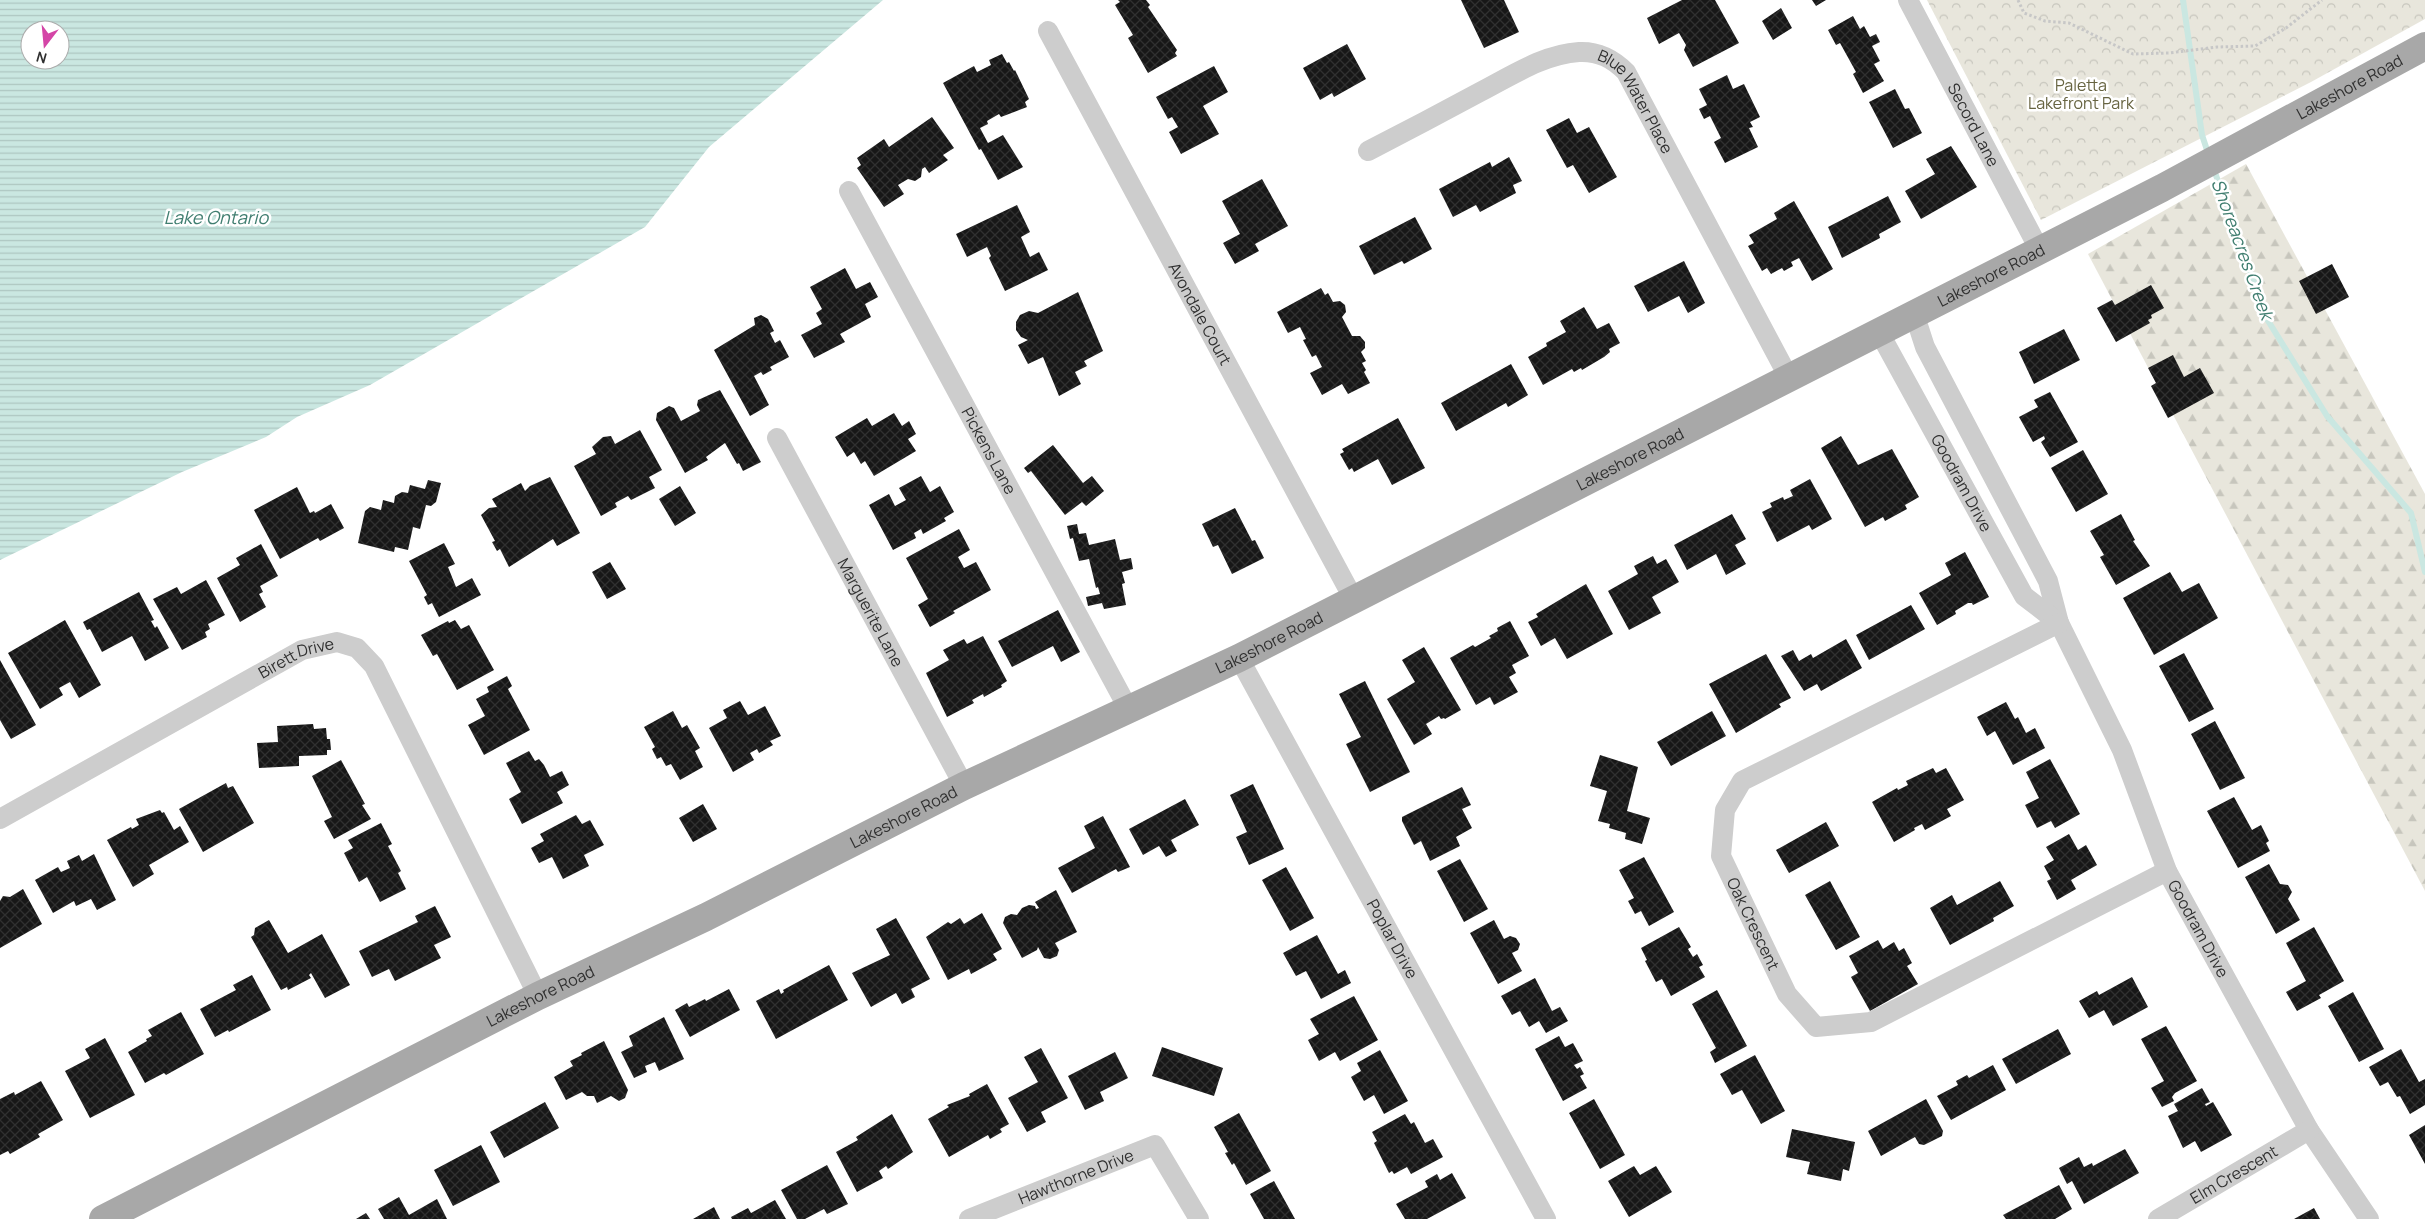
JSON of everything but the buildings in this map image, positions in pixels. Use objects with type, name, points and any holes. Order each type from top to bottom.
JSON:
[{"type":"main road","name":"Lakeshore Road","points":[[103,1219],[538,996],[706,917],[964,786],[1239,658],[1353,598],[2162,188],[2425,46]]},
{"type":"street","name":"Secord Lane","points":[[1908,0],[2040,249]]},
{"type":"street","name":"Avondale Court","points":[[1048,30],[1353,598]]},
{"type":"street","name":"Blue Water Place","points":[[1368,152],[1528,67],[1558,55],[1580,52],[1599,54],[1616,62],[1631,81],[1789,378]]},
{"type":"street","name":"Pickens Lane","points":[[849,191],[1129,710]]},
{"type":"street","name":"Goodram Drive","points":[[1914,313],[1925,347],[2048,581],[2059,623],[2122,750],[2167,871],[2309,1130],[2368,1219]]},
{"type":"street","name":"Goodram Drive","points":[[1879,332],[2024,596],[2059,623]]},
{"type":"street","name":"Marguerite Lane","points":[[777,438],[964,786]]},
{"type":"street","name":"Oak Crescent","points":[[2059,623],[1742,781],[1725,810],[1721,856],[1787,994],[1816,1027],[1872,1022],[2167,871]]},
{"type":"street","name":"Birett Drive","points":[[0,819],[302,650],[337,642],[357,648],[374,666],[538,996]]},
{"type":"street","name":"Poplar Drive","points":[[1239,658],[1546,1219]]},
{"type":"street","name":"Elm Crescent","points":[[2158,1219],[2309,1130]]},
{"type":"street","name":"Hawthorne Drive","points":[[969,1219],[1155,1145],[1199,1219]]},
{"type":"path","points":[[2018,0],[2024,13],[2045,21],[2069,23],[2133,54],[2169,53],[2216,47],[2255,46],[2286,28],[2322,0]]},
{"type":"green space","name":"Paletta Lakefront Park","points":[[1927,0],[2425,0],[2425,19],[2311,82],[2041,220]]},
{"type":"green space","points":[[2246,164],[2425,494],[2425,891],[2088,254]]},
{"type":"water","name":"Lake Ontario","points":[[0,0],[883,0],[709,147],[645,227],[370,385],[297,417],[266,437],[182,472],[0,560]]},
{"type":"waterway","name":"Shoreacres Creek","points":[[2183,0],[2202,135],[2209,156]]},
{"type":"waterway","name":"Shoreacres Creek","points":[[2213,167],[2267,319],[2327,416],[2411,513],[2425,572]]}]
